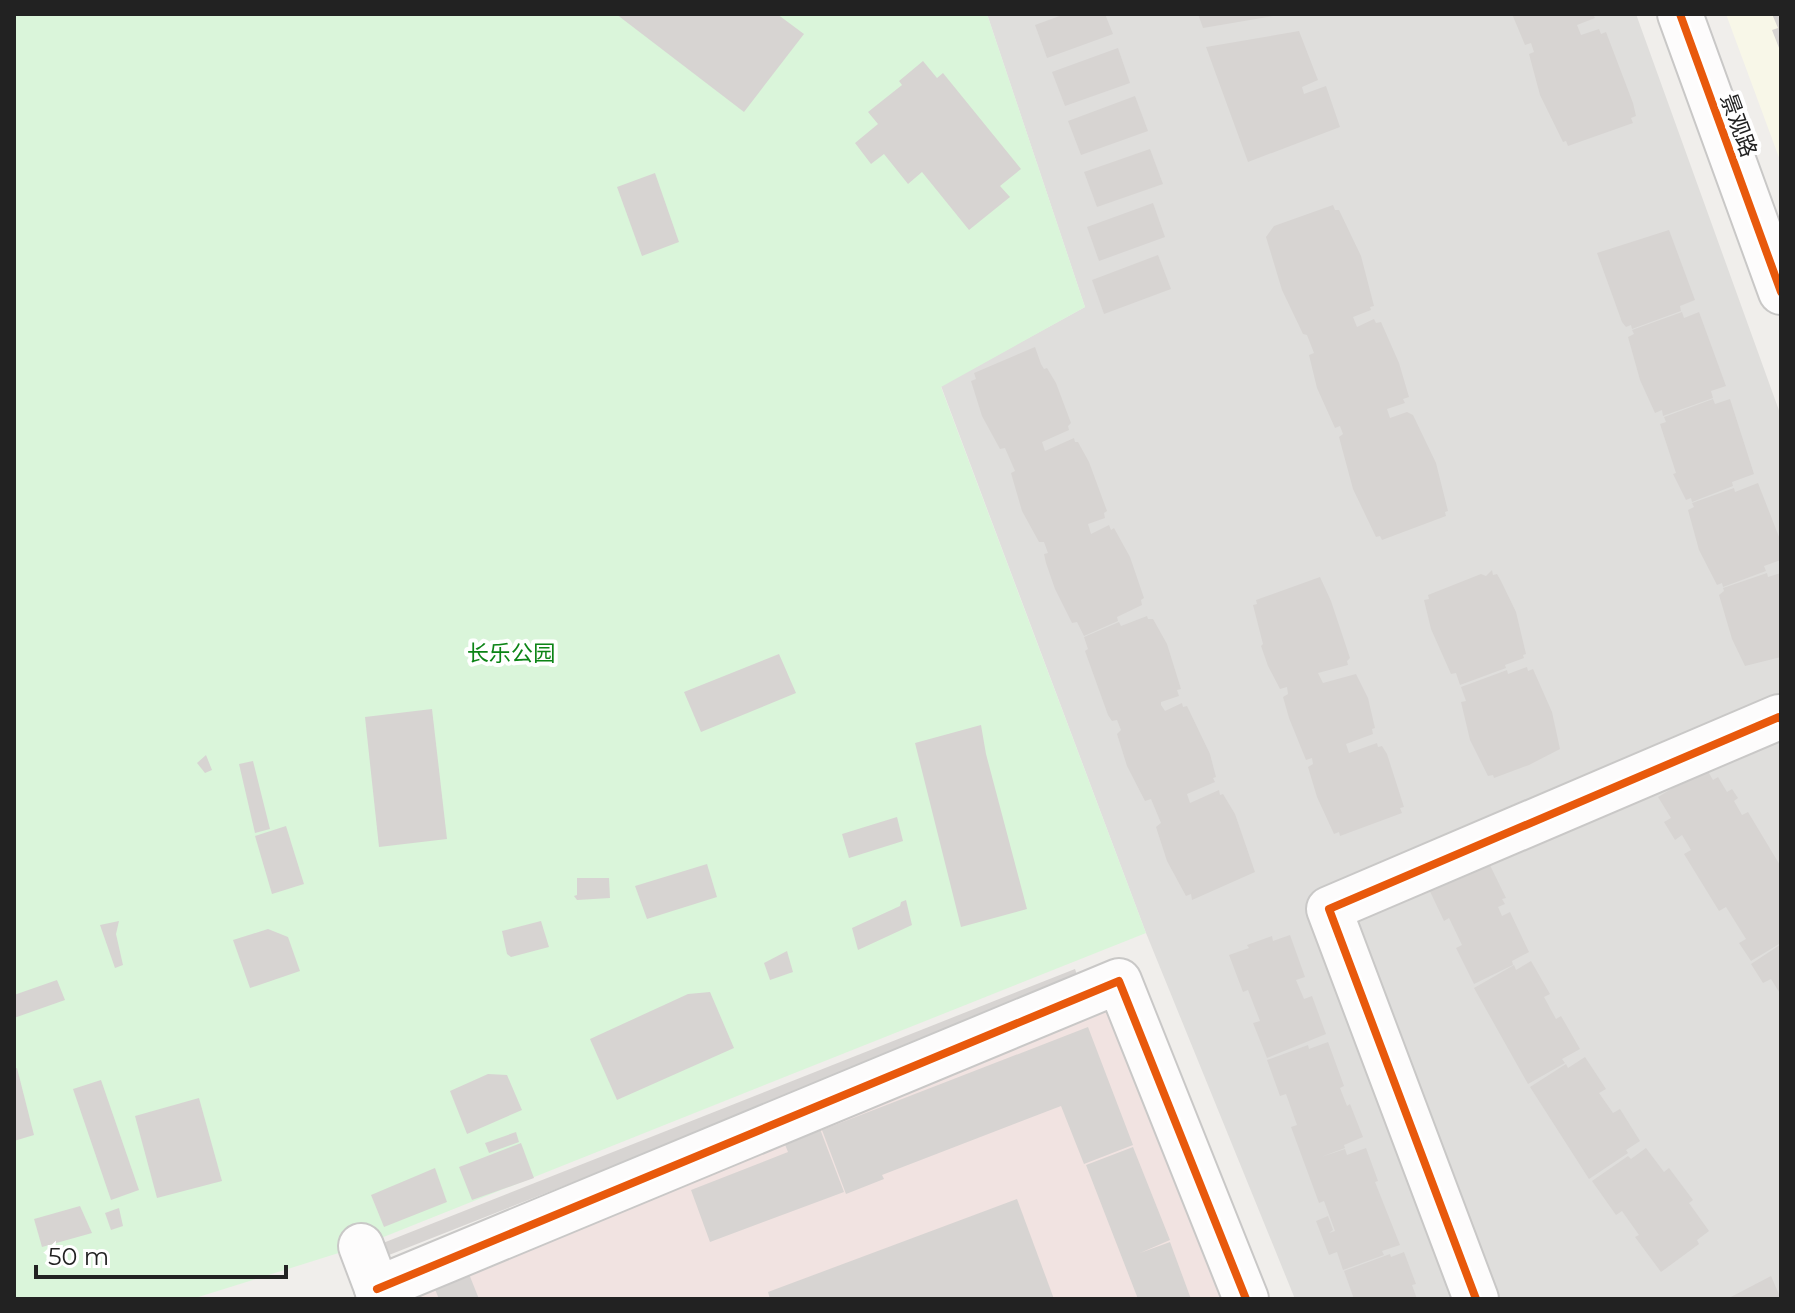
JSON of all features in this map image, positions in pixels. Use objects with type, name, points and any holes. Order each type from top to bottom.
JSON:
[{"type":"street","name":"景观路","points":[[1680,14],[1781,292]]},
{"type":"street","points":[[1476,1299],[1329,909],[1779,717],[1781,719]]},
{"type":"street","points":[[361,1246],[379,1294],[1119,981],[1246,1299]]},
{"type":"shaded area","points":[[987,14],[1636,14],[1781,416],[1781,1299],[1295,1299],[1146,933],[941,386],[1085,307]]},
{"type":"shaded area","points":[[1726,14],[1781,14],[1781,163]]},
{"type":"shaded area","points":[[1104,981],[1225,1299],[401,1299]]},
{"type":"green space","name":"长乐公园","points":[[14,14],[987,14],[1085,307],[941,387],[1146,933],[361,1246],[192,1299],[14,1299]]},
{"type":"building","points":[[616,14],[777,14],[804,34],[744,112]]},
{"type":"building","points":[[1065,14],[1105,14],[1113,34],[1047,58],[1035,25]]},
{"type":"building","points":[[1198,14],[1273,14],[1273,16],[1203,28]]},
{"type":"building","points":[[1512,14],[1593,14],[1595,18],[1577,25],[1581,35],[1599,29],[1601,34],[1606,32],[1633,103],[1636,116],[1631,118],[1633,123],[1568,146],[1566,141],[1563,142],[1540,95],[1529,54],[1534,52],[1531,43],[1525,45]]},
{"type":"building","points":[[1772,14],[1781,14],[1781,53],[1772,30],[1778,28]]},
{"type":"building","points":[[1299,31],[1318,80],[1302,87],[1304,94],[1326,86],[1340,127],[1248,162],[1206,47]]},
{"type":"building","points":[[1118,48],[1130,83],[1065,106],[1052,72]]},
{"type":"building","points":[[923,61],[937,78],[943,73],[1021,169],[1000,186],[1010,197],[969,230],[922,172],[908,184],[884,154],[871,164],[855,143],[878,124],[868,112],[902,85],[899,81]]},
{"type":"building","points":[[1135,96],[1148,131],[1081,155],[1068,121]]},
{"type":"building","points":[[1150,149],[1163,184],[1097,207],[1084,172]]},
{"type":"building","points":[[655,173],[679,242],[642,256],[617,187]]},
{"type":"building","points":[[1153,203],[1165,237],[1099,261],[1087,227]]},
{"type":"building","points":[[1333,205],[1335,210],[1339,210],[1361,256],[1374,306],[1353,317],[1357,327],[1374,319],[1376,323],[1381,322],[1399,363],[1409,397],[1403,399],[1405,403],[1387,409],[1390,418],[1407,412],[1413,415],[1436,463],[1448,511],[1445,512],[1446,516],[1382,540],[1380,536],[1376,537],[1353,489],[1339,437],[1343,434],[1340,426],[1335,428],[1317,388],[1309,355],[1314,353],[1282,290],[1266,237],[1274,226]]},
{"type":"building","points":[[1669,230],[1695,300],[1680,306],[1681,311],[1632,329],[1631,325],[1626,327],[1597,253]]},
{"type":"building","points":[[1158,255],[1171,289],[1104,314],[1092,280]]},
{"type":"building","points":[[1682,312],[1684,318],[1699,312],[1726,386],[1711,391],[1713,398],[1663,416],[1662,410],[1655,413],[1640,380],[1628,337],[1634,334],[1632,330]]},
{"type":"building","points":[[1035,347],[1041,364],[1056,383],[1071,423],[1069,430],[1042,442],[1045,451],[1074,438],[1078,442],[1107,511],[1105,518],[1088,524],[1091,534],[1109,525],[1111,530],[1114,528],[1130,557],[1144,598],[1142,605],[1117,617],[1118,621],[1084,636],[1077,622],[1072,623],[1055,589],[1046,563],[1044,554],[1048,553],[1044,542],[1039,542],[1022,511],[1011,473],[1015,471],[1005,448],[1000,449],[982,416],[971,381],[976,379],[974,373]]},
{"type":"building","points":[[1713,399],[1715,404],[1730,399],[1754,474],[1692,502],[1691,498],[1686,500],[1673,474],[1676,473],[1660,424],[1666,422],[1664,417]]},
{"type":"building","points":[[1758,483],[1781,542],[1781,560],[1764,566],[1766,571],[1723,587],[1722,583],[1717,585],[1699,550],[1688,510],[1694,507],[1692,503]]},
{"type":"building","points":[[1492,570],[1516,612],[1526,654],[1524,658],[1505,665],[1506,668],[1460,685],[1456,673],[1451,674],[1431,629],[1424,600],[1429,599],[1428,595],[1481,574],[1486,576]]},
{"type":"building","points":[[1767,573],[1768,577],[1781,573],[1781,657],[1745,666],[1732,639],[1719,595],[1723,588]]},
{"type":"building","points":[[1320,577],[1350,658],[1348,665],[1318,673],[1323,683],[1356,674],[1368,698],[1375,728],[1372,729],[1373,734],[1346,744],[1349,753],[1377,743],[1378,747],[1382,746],[1404,807],[1400,808],[1402,813],[1340,836],[1339,832],[1334,834],[1317,797],[1308,767],[1313,764],[1312,758],[1306,760],[1289,718],[1283,697],[1288,694],[1287,687],[1280,689],[1268,666],[1253,605],[1257,604],[1256,600]]},
{"type":"building","points":[[1147,616],[1153,619],[1167,644],[1181,689],[1177,690],[1179,696],[1161,702],[1161,705],[1165,711],[1182,703],[1183,707],[1187,706],[1210,754],[1216,777],[1213,778],[1215,782],[1187,794],[1190,803],[1219,790],[1220,795],[1223,794],[1235,814],[1255,872],[1192,900],[1191,894],[1186,896],[1167,861],[1156,827],[1161,823],[1151,799],[1145,801],[1127,766],[1117,734],[1121,730],[1117,720],[1112,721],[1108,715],[1085,651],[1088,649],[1084,637],[1119,622],[1121,626]]},
{"type":"building","points":[[779,654],[796,693],[701,732],[684,692]]},
{"type":"building","points":[[1527,667],[1528,671],[1533,669],[1552,712],[1560,749],[1494,778],[1493,775],[1488,776],[1470,740],[1461,702],[1466,701],[1461,687],[1507,670],[1508,674]]},
{"type":"building","points":[[432,709],[447,839],[379,847],[365,717]]},
{"type":"building","points":[[981,725],[1027,909],[961,927],[915,743]]},
{"type":"building","points":[[206,755],[212,770],[205,773],[197,763]]},
{"type":"building","points":[[253,761],[270,829],[255,833],[239,764]]},
{"type":"building","points":[[1706,768],[1713,780],[1718,777],[1727,792],[1732,789],[1738,798],[1734,801],[1742,815],[1748,812],[1781,867],[1781,943],[1751,961],[1739,943],[1746,939],[1726,907],[1719,911],[1684,854],[1691,850],[1682,835],[1675,840],[1664,822],[1671,818],[1658,797]]},
{"type":"building","points":[[897,817],[903,841],[849,858],[842,834]]},
{"type":"building","points":[[286,826],[304,884],[272,894],[255,836]]},
{"type":"building","points":[[1486,857],[1506,898],[1502,899],[1505,904],[1498,907],[1502,916],[1510,912],[1529,952],[1512,961],[1513,965],[1474,984],[1456,948],[1462,945],[1449,918],[1444,921],[1426,883]]},
{"type":"building","points":[[707,864],[717,897],[647,919],[635,886]]},
{"type":"building","points":[[577,878],[609,878],[610,898],[577,900],[574,896],[577,895]]},
{"type":"building","points":[[906,900],[912,925],[858,950],[852,928],[900,906]]},
{"type":"building","points":[[119,921],[116,934],[123,965],[115,968],[100,925]]},
{"type":"building","points":[[541,921],[549,947],[511,957],[507,954],[502,931]]},
{"type":"building","points":[[268,929],[288,937],[300,971],[250,988],[233,940]]},
{"type":"building","points":[[1290,935],[1305,977],[1296,980],[1304,999],[1312,996],[1326,1034],[1267,1058],[1253,1023],[1260,1021],[1248,990],[1243,992],[1229,955],[1272,936],[1273,941]]},
{"type":"building","points":[[1781,944],[1781,995],[1771,979],[1763,983],[1751,964]]},
{"type":"building","points":[[787,951],[793,972],[770,980],[764,963]]},
{"type":"building","points":[[1531,961],[1550,994],[1544,997],[1556,1019],[1561,1016],[1580,1049],[1562,1059],[1565,1063],[1528,1084],[1474,988],[1514,965],[1516,970]]},
{"type":"building","points":[[1075,969],[1079,981],[1074,984],[389,1255],[383,1243]]},
{"type":"building","points":[[57,980],[65,1000],[14,1018],[14,995]]},
{"type":"building","points":[[710,992],[734,1048],[617,1100],[590,1039],[688,994]]},
{"type":"building","points":[[1088,1027],[1133,1145],[1084,1164],[1061,1106],[882,1175],[884,1179],[846,1194],[822,1130]]},
{"type":"building","points":[[1328,1042],[1344,1086],[1340,1088],[1363,1137],[1321,1157],[1345,1149],[1347,1155],[1366,1148],[1378,1181],[1375,1182],[1400,1245],[1382,1251],[1384,1255],[1343,1270],[1337,1252],[1329,1255],[1316,1221],[1328,1216],[1333,1230],[1329,1233],[1335,1231],[1324,1201],[1319,1203],[1291,1127],[1297,1125],[1286,1094],[1280,1096],[1267,1060],[1308,1045],[1309,1049]]},
{"type":"building","points":[[1585,1057],[1606,1089],[1599,1093],[1613,1113],[1620,1109],[1640,1141],[1626,1150],[1628,1153],[1589,1179],[1530,1087],[1566,1064],[1568,1068]]},
{"type":"building","points":[[17,1068],[34,1135],[14,1141],[14,1069]]},
{"type":"building","points":[[488,1074],[507,1075],[522,1110],[467,1134],[450,1091]]},
{"type":"building","points":[[101,1080],[139,1190],[111,1200],[73,1089]]},
{"type":"building","points":[[199,1098],[222,1181],[157,1198],[135,1116]]},
{"type":"building","points":[[820,1129],[844,1192],[710,1242],[691,1190],[788,1152],[784,1142]]},
{"type":"building","points":[[516,1132],[519,1142],[489,1153],[485,1143]]},
{"type":"building","points":[[521,1143],[534,1178],[472,1200],[459,1167]]},
{"type":"building","points":[[1133,1147],[1170,1240],[1140,1253],[1170,1242],[1191,1299],[1138,1299],[1086,1165]]},
{"type":"building","points":[[1646,1148],[1664,1172],[1669,1168],[1693,1200],[1689,1203],[1709,1231],[1697,1240],[1699,1244],[1661,1272],[1635,1237],[1639,1235],[1622,1211],[1616,1215],[1592,1181],[1628,1156],[1631,1159]]},
{"type":"building","points":[[435,1168],[447,1202],[384,1227],[371,1195]]},
{"type":"building","points":[[1017,1199],[1054,1299],[770,1299],[768,1292]]},
{"type":"building","points":[[80,1206],[92,1233],[42,1247],[34,1219]]},
{"type":"building","points":[[119,1208],[123,1226],[111,1230],[105,1213]]},
{"type":"building","points":[[1404,1252],[1416,1284],[1412,1285],[1417,1299],[1354,1299],[1344,1271]]},
{"type":"building","points":[[469,1274],[479,1299],[439,1299],[432,1282]]},
{"type":"building","points":[[1771,1276],[1781,1299],[1727,1299]]},
{"type":"cycle path","points":[[1680,14],[1781,292]]},
{"type":"cycle path","points":[[1476,1299],[1329,909],[1779,717],[1781,719]]},
{"type":"cycle path","points":[[377,1289],[1119,981],[1246,1299]]}]
